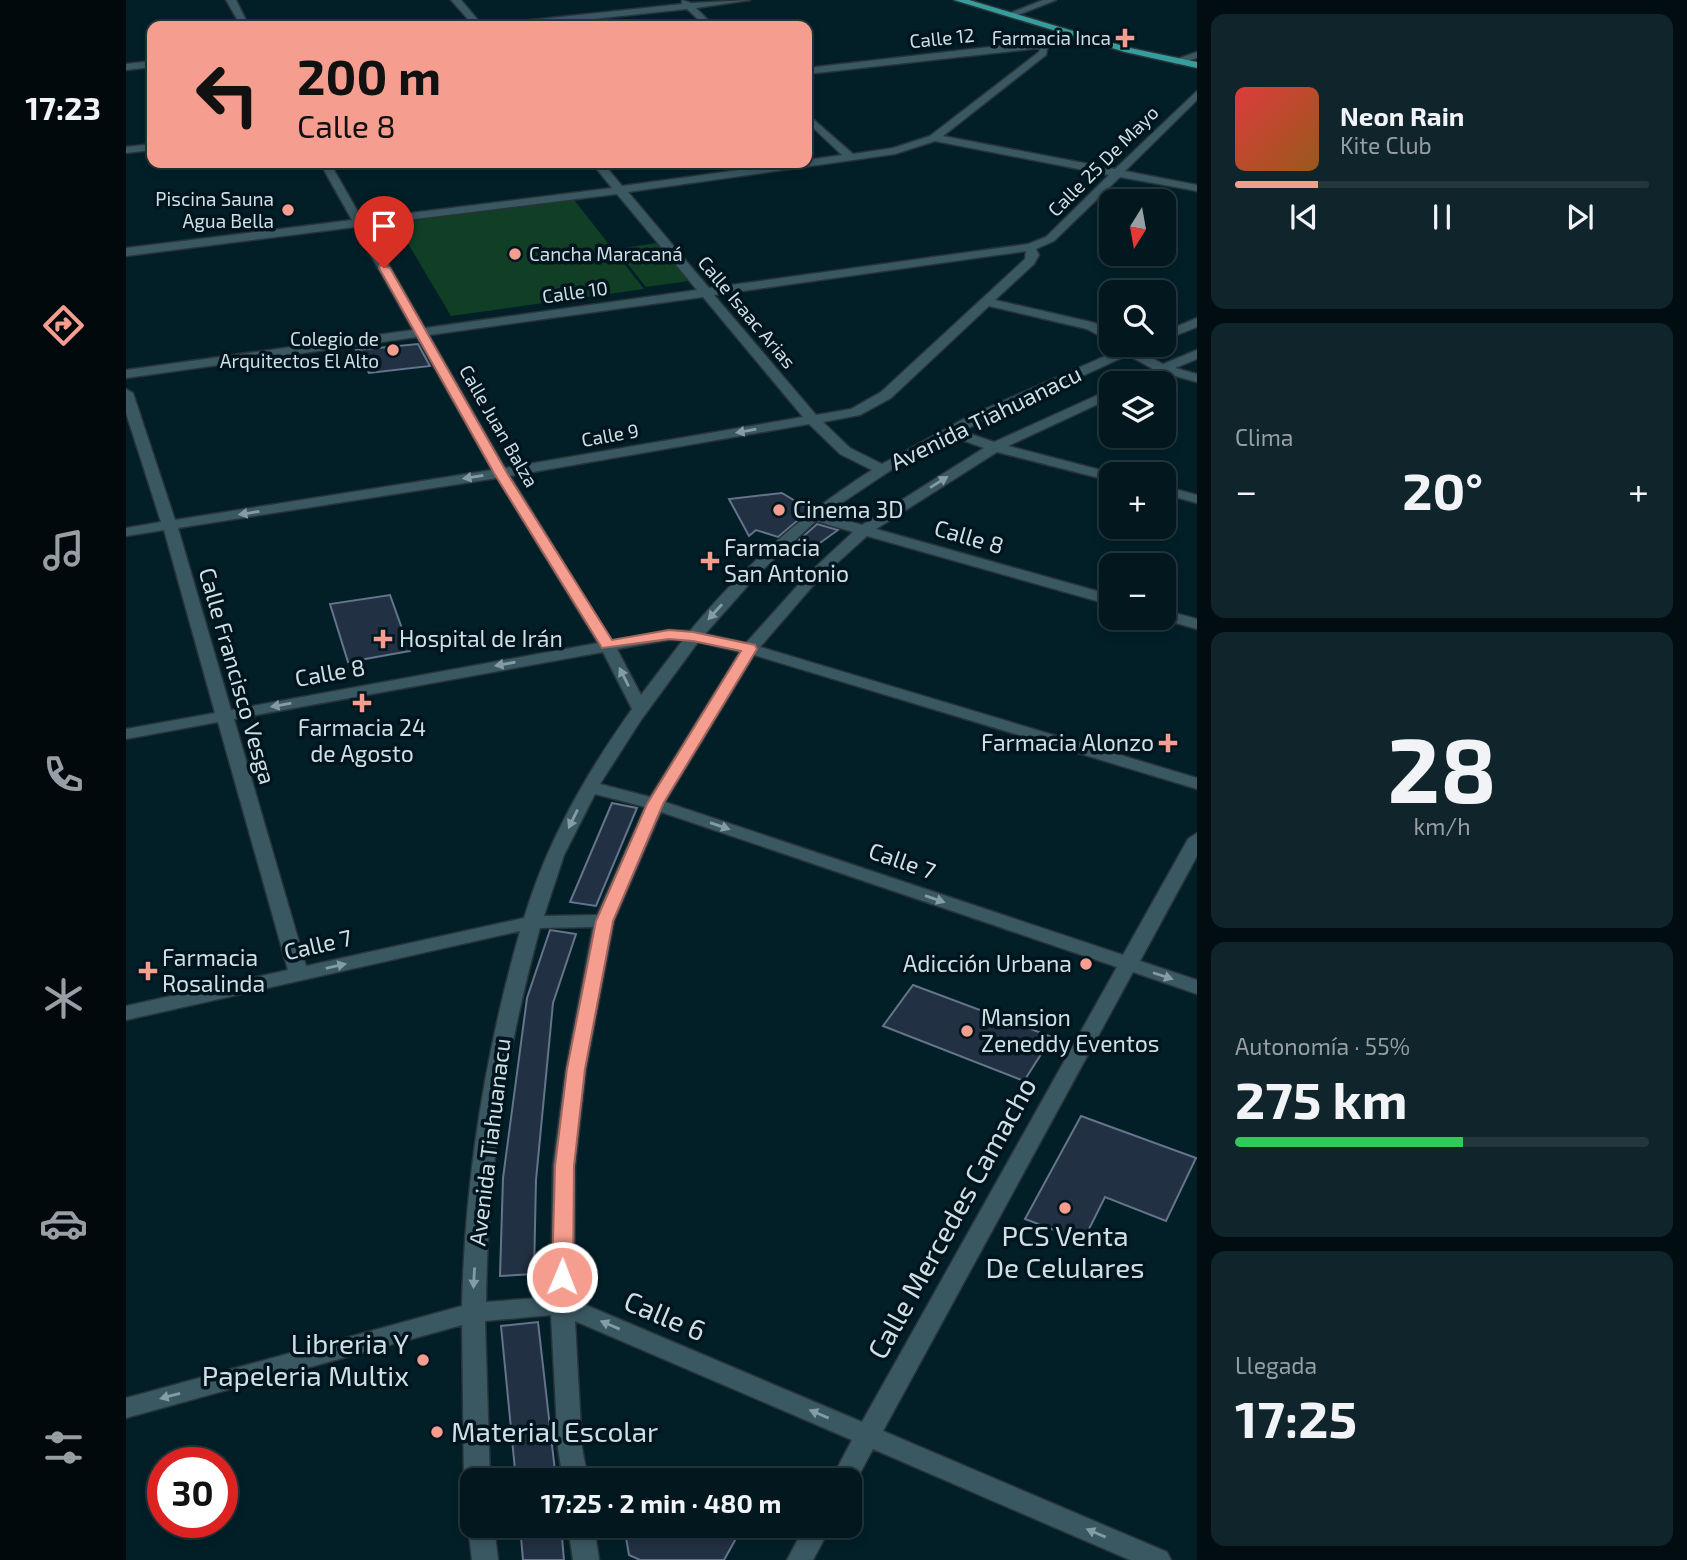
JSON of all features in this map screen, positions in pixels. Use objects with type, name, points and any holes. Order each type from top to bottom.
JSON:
[{"type":"main road","points":[[959,0],[1197,65]]},
{"type":"street","points":[[231,0],[242,21]]},
{"type":"street","points":[[456,0],[475,21]]},
{"type":"street","points":[[543,21],[686,3],[745,0]]},
{"type":"street","points":[[1010,15],[1051,0]]},
{"type":"street","points":[[686,3],[705,21]]},
{"type":"street","name":"Calle 12","points":[[812,70],[1041,44],[1080,35]]},
{"type":"street","points":[[812,163],[895,152],[934,138],[1037,58],[1045,47],[1041,44]]},
{"type":"street","points":[[1176,61],[1197,55]]},
{"type":"street","points":[[126,67],[147,65]]},
{"type":"street","name":"Calle 25 De Mayo","points":[[1030,247],[1050,239],[1197,94]]},
{"type":"street","points":[[812,122],[851,158]]},
{"type":"street","points":[[934,138],[1197,188]]},
{"type":"street","points":[[126,150],[147,148]]},
{"type":"street","name":"Calle Juan Balza","points":[[328,168],[501,473],[607,645],[640,709]]},
{"type":"street","name":"Calle Isaac Arias","points":[[601,168],[813,420],[845,451],[882,469]]},
{"type":"street","points":[[126,253],[779,168]]},
{"type":"street","name":"Calle 10","points":[[126,374],[1030,247]]},
{"type":"street","name":"Calle 9","points":[[126,532],[501,473],[855,412],[886,395],[1030,261],[1033,255],[1030,247]]},
{"type":"street","points":[[986,302],[1091,326],[1099,331]]},
{"type":"street","points":[[1176,331],[1197,322]]},
{"type":"street","points":[[1158,371],[1197,354]]},
{"type":"street","name":"Avenida Tiahuanacu","points":[[477,1468],[472,1313],[480,1182],[492,1079],[509,1003],[532,922],[555,856],[589,787],[640,709],[693,636],[758,565],[814,516],[882,469],[950,431],[1109,357]]},
{"type":"street","points":[[1145,357],[1162,369],[1197,378]]},
{"type":"street","name":"Calle Francisco Vesga","points":[[126,393],[170,526],[299,974]]},
{"type":"street","name":"Avenida Tiahuanacu","points":[[573,1468],[562,1305],[564,1166],[576,1069],[604,921],[655,804],[750,649],[812,578],[863,531],[995,447],[1099,399]]},
{"type":"street","points":[[950,431],[995,447],[1099,474]]},
{"type":"street","points":[[1176,493],[1197,499]]},
{"type":"street","name":"Calle 8","points":[[814,516],[1099,597]]},
{"type":"street","points":[[1176,618],[1197,624]]},
{"type":"street","name":"Calle 8","points":[[126,734],[607,645],[669,635],[693,636],[750,649],[1197,784]]},
{"type":"street","name":"Calle 7","points":[[589,787],[655,804],[1197,987]]},
{"type":"street","name":"Calle Mercedes Camacho","points":[[850,1468],[1197,839]]},
{"type":"street","name":"Calle 7","points":[[126,1013],[532,922],[604,921]]},
{"type":"street","name":"Calle 6","points":[[126,1408],[472,1313],[562,1305],[1158,1560]]},
{"type":"street","points":[[482,1538],[485,1560]]},
{"type":"street","points":[[583,1538],[586,1560]]},
{"type":"street","points":[[800,1560],[812,1538]]},
{"type":"green space","name":"Cancha Maracaná","points":[[571,196],[644,289],[451,316],[393,218]]},
{"type":"green space","points":[[657,243],[689,281],[646,287],[616,249]]},
{"type":"building","name":"Colegio de Arquitectos El Alto","points":[[418,344],[430,366],[369,373],[356,350]]},
{"type":"building","points":[[782,493],[810,510],[778,537],[756,530],[749,536],[729,499]]},
{"type":"building","points":[[817,524],[838,530],[813,548],[796,543]]},
{"type":"building","points":[[390,595],[410,651],[348,662],[330,604]]},
{"type":"building","points":[[612,803],[637,808],[596,906],[570,902]]},
{"type":"building","points":[[550,930],[576,934],[553,1003],[536,1180],[534,1274],[500,1276],[503,1178],[527,998]]},
{"type":"building","name":"Mansion Zeneddy Eventos","points":[[913,985],[1052,1037],[1024,1081],[883,1026]]},
{"type":"building","points":[[1081,1116],[1196,1158],[1166,1221],[1105,1197],[1083,1241],[1025,1219]]},
{"type":"building","points":[[538,1322],[555,1468],[515,1468],[501,1326]]},
{"type":"building","points":[[521,1538],[562,1538],[564,1560],[523,1560]]},
{"type":"building","points":[[626,1538],[736,1538],[724,1560],[640,1560],[629,1555]]},
{"type":"place","name":"Farmacia Inca","points":[[1125,38]]},
{"type":"place","name":"Piscina Sauna Agua Bella","points":[[288,210]]},
{"type":"place","name":"Cancha Maracaná","points":[[515,254]]},
{"type":"place","name":"Colegio de Arquitectos El Alto","points":[[393,350]]},
{"type":"place","name":"Cinema 3D","points":[[779,510]]},
{"type":"place","name":"Farmacia San Antonio","points":[[710,561]]},
{"type":"place","name":"Hospital de Irán","points":[[383,639]]},
{"type":"place","name":"Farmacia 24 de Agosto","points":[[362,703]]},
{"type":"place","name":"Farmacia Alonzo","points":[[1168,743]]},
{"type":"place","name":"Adicción Urbana","points":[[1086,964]]},
{"type":"place","name":"Farmacia Rosalinda","points":[[148,971]]},
{"type":"place","name":"Mansion Zeneddy Eventos","points":[[967,1031]]},
{"type":"place","name":"PCS Venta De Celulares","points":[[1065,1208]]},
{"type":"place","name":"Libreria Y Papeleria Multix","points":[[423,1360]]},
{"type":"place","name":"Material Escolar","points":[[437,1432]]},
{"type":"route","points":[[384,268],[501,473],[607,645],[669,635],[693,636],[750,649],[655,804],[604,921],[576,1069],[564,1166],[562,1277]]}]
